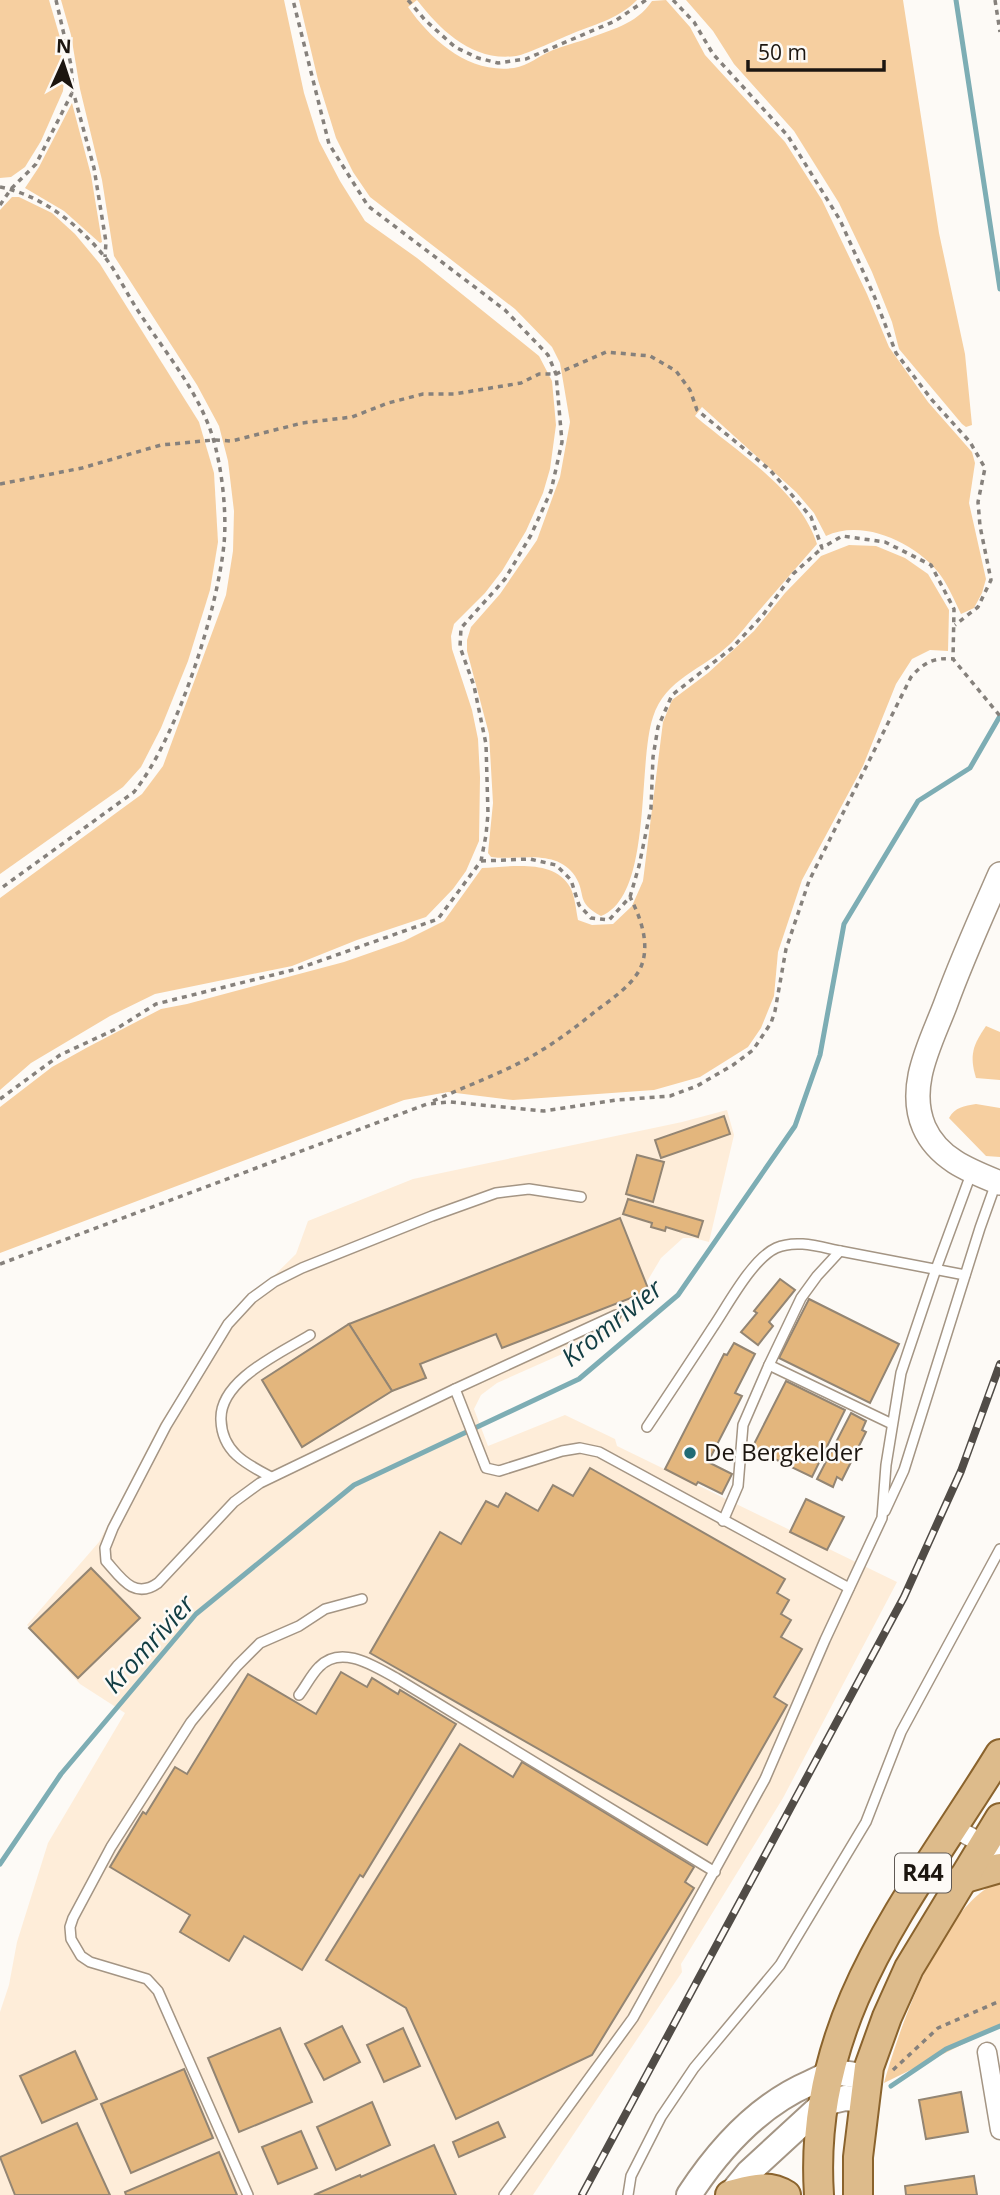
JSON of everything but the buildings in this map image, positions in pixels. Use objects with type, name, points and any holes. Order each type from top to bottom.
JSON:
[{"type":"main road","name":"R44","points":[[819,2195],[817,2171],[829,2074],[840,2031],[865,1970],[899,1909],[1000,1754]]},
{"type":"main road","name":"R44","points":[[858,2195],[858,2157],[874,2084],[869,2067],[887,2017],[909,1968],[962,1879],[992,1849],[1000,1820]]},
{"type":"main road","points":[[962,1879],[1000,1868]]},
{"type":"main road","points":[[689,2195],[720,2153],[743,2129],[771,2105],[795,2090],[829,2074],[849,2073],[874,2084]]},
{"type":"main road","points":[[730,2195],[749,2172],[824,2103],[845,2098],[874,2084]]},
{"type":"main road","points":[[730,2195],[760,2188],[773,2188],[786,2195]]},
{"type":"street","points":[[998,1182],[972,1172],[949,1158],[935,1144],[919,1109],[920,1076],[929,1042],[1000,874]]},
{"type":"street","points":[[970,1802],[1000,1820]]},
{"type":"street","points":[[954,1828],[992,1849]]},
{"type":"street","points":[[986,2052],[1000,2130]]},
{"type":"lane","points":[[882,1518],[886,1465],[901,1373],[972,1172]]},
{"type":"lane","points":[[504,2195],[633,2018],[765,1779],[904,1470],[965,1275],[998,1182]]},
{"type":"lane","points":[[580,1198],[529,1189],[496,1193],[302,1268],[274,1282],[252,1298],[228,1324],[166,1426],[113,1528],[105,1548],[106,1561],[136,1589],[149,1589],[158,1583],[234,1502],[271,1476],[290,1470],[455,1389],[616,1315]]},
{"type":"lane","points":[[647,1427],[740,1286],[762,1258],[774,1249],[785,1244],[800,1244],[965,1275]]},
{"type":"lane","points":[[723,1521],[738,1486],[743,1425],[769,1365],[801,1298],[840,1251]]},
{"type":"lane","points":[[271,1476],[234,1455],[225,1441],[220,1415],[232,1389],[246,1376],[310,1335]]},
{"type":"lane","points":[[769,1365],[892,1423]]},
{"type":"lane","points":[[455,1389],[486,1468],[499,1471],[580,1448],[599,1452],[849,1588]]},
{"type":"lane","points":[[628,2195],[631,2176],[661,2117],[694,2068],[780,1965],[866,1822],[901,1732],[1000,1549]]},
{"type":"lane","points":[[248,2195],[158,1991],[147,1979],[90,1962],[81,1956],[74,1948],[70,1927],[125,1823],[191,1722],[236,1666],[260,1643],[299,1626],[326,1609],[362,1599]]},
{"type":"lane","points":[[299,1695],[327,1660],[348,1656],[365,1662],[396,1678],[715,1872]]},
{"type":"path","points":[[56,0],[72,65],[73,91],[94,168],[105,233],[105,257]]},
{"type":"path","points":[[0,1099],[60,1055],[116,1029],[156,1004],[297,969],[438,919],[481,860],[486,835],[486,744],[474,686],[460,647],[461,628],[505,579],[531,535],[551,492],[562,442],[556,374],[548,355],[505,310],[368,206],[329,144],[293,0]]},
{"type":"path","points":[[408,0],[425,20],[455,47],[478,58],[498,63],[526,59],[615,21],[646,0]]},
{"type":"path","points":[[673,0],[694,22],[713,54],[789,136],[840,220],[896,353],[932,400],[970,442],[985,468],[978,502],[979,526],[991,580],[978,607],[955,625]]},
{"type":"path","points":[[995,0],[1000,32]]},
{"type":"path","points":[[0,205],[10,189],[36,164],[73,91]]},
{"type":"path","points":[[0,187],[53,208],[105,257],[182,376],[203,413],[214,440],[222,484],[224,542],[215,592],[195,664],[159,755],[134,792],[0,889]]},
{"type":"path","points":[[0,484],[82,468],[161,445],[232,441],[302,423],[352,417],[388,403],[423,394],[454,394],[521,383],[539,374],[556,374],[606,352],[650,356],[676,371],[690,390],[697,410],[770,470],[810,517],[822,548]]},
{"type":"path","points":[[481,860],[530,859],[556,865],[571,880],[579,905],[591,918],[608,920],[630,897],[639,866],[651,808],[653,757],[658,727],[672,695],[732,648],[763,615],[793,574],[822,548],[842,537],[885,542],[931,565],[954,608],[953,659]]},
{"type":"path","points":[[427,1104],[450,1102],[544,1111],[617,1100],[670,1096],[697,1086],[733,1065],[753,1050],[771,1023],[786,949],[809,881],[901,695],[920,667],[929,661],[953,659],[1000,716]]},
{"type":"path","points":[[0,1264],[427,1104],[526,1059],[562,1037],[613,998],[640,968],[644,948],[643,929],[630,897]]},
{"type":"path","points":[[874,2084],[938,2028],[1000,2001]]},
{"type":"shaded area","points":[[0,0],[49,0],[61,41],[65,69],[63,91],[41,141],[25,167],[11,177],[0,178]]},
{"type":"shaded area","points":[[61,0],[284,0],[304,93],[319,141],[365,221],[417,258],[539,356],[552,381],[556,425],[550,469],[543,493],[526,531],[485,593],[454,624],[451,636],[452,649],[472,710],[478,739],[480,777],[479,841],[466,871],[453,889],[426,917],[292,966],[155,994],[110,1016],[31,1063],[0,1090],[0,898],[142,794],[163,766],[226,595],[233,551],[234,511],[228,461],[219,426],[197,385],[114,256],[102,180]]},
{"type":"shaded area","points":[[299,0],[417,0],[408,7],[440,43],[482,66],[514,68],[553,50],[613,30],[638,16],[652,1],[666,0],[690,27],[705,55],[785,142],[822,200],[889,347],[928,402],[972,452],[975,463],[969,503],[986,579],[974,608],[961,614],[941,576],[931,564],[905,545],[873,532],[857,530],[826,536],[814,513],[796,492],[702,407],[695,416],[782,489],[809,524],[817,544],[733,641],[675,684],[659,704],[648,738],[640,827],[629,883],[618,904],[601,916],[588,907],[575,876],[567,867],[547,859],[491,857],[488,853],[493,803],[489,734],[467,651],[471,627],[500,594],[537,540],[560,477],[570,422],[560,363],[552,347],[515,309],[370,197],[353,172],[336,138],[318,80]]},
{"type":"shaded area","points":[[417,0],[637,0],[624,11],[600,23],[521,55],[500,57],[472,49],[459,42],[437,23]]},
{"type":"shaded area","points":[[686,0],[903,0],[939,233],[965,354],[972,425],[966,427],[962,424],[899,349],[892,322],[872,272],[839,203],[794,131],[734,64],[713,31]]},
{"type":"shaded area","points":[[72,103],[91,175],[102,242],[100,243],[64,211],[25,188]]},
{"type":"shaded area","points":[[12,197],[19,197],[52,213],[75,234],[100,264],[199,422],[214,473],[218,542],[210,590],[188,661],[161,728],[141,767],[123,787],[0,874],[0,210]]},
{"type":"shaded area","points":[[849,545],[876,546],[905,558],[928,574],[949,610],[948,651],[930,650],[912,659],[896,684],[863,766],[802,880],[778,952],[774,996],[761,1028],[748,1047],[700,1077],[654,1090],[513,1100],[448,1092],[404,1100],[0,1253],[0,1107],[52,1067],[88,1047],[161,1009],[344,962],[404,941],[444,921],[482,868],[530,866],[553,872],[563,878],[570,887],[578,920],[592,925],[613,924],[632,906],[643,881],[663,722],[672,700],[708,673],[754,631],[785,593],[821,556]]},
{"type":"shaded area","points":[[986,1026],[1000,1032],[1000,1080],[976,1078],[973,1050]]},
{"type":"shaded area","points":[[976,1104],[1000,1108],[1000,1157],[986,1156],[949,1118],[957,1109]]},
{"type":"shaded area","points":[[727,1110],[734,1135],[709,1242],[683,1238],[661,1258],[623,1322],[612,1332],[497,1383],[481,1395],[474,1409],[488,1446],[565,1415],[615,1439],[617,1446],[897,1582],[783,1798],[681,1964],[682,1972],[533,2195],[0,2195],[0,2012],[9,1985],[17,1942],[48,1843],[125,1713],[80,1684],[27,1625],[99,1542],[161,1422],[225,1324],[296,1254],[308,1221],[413,1179]]},
{"type":"shaded area","points":[[1000,1881],[1000,2026],[884,2083],[912,2000],[942,1940],[960,1914],[979,1894]]},
{"type":"waterway","points":[[956,0],[1000,289]]},
{"type":"waterway","name":"Kromrivier","points":[[0,1864],[61,1774],[196,1614],[354,1485],[579,1379],[678,1295],[795,1126],[820,1055],[844,924],[918,801],[970,768],[1000,716]]},
{"type":"waterway","points":[[891,2086],[946,2049],[1000,2026]]},
{"type":"railway","points":[[582,2195],[904,1597],[961,1471],[1000,1364]]},
{"type":"place","name":"De Bergkelder","points":[[690,1453]]}]
